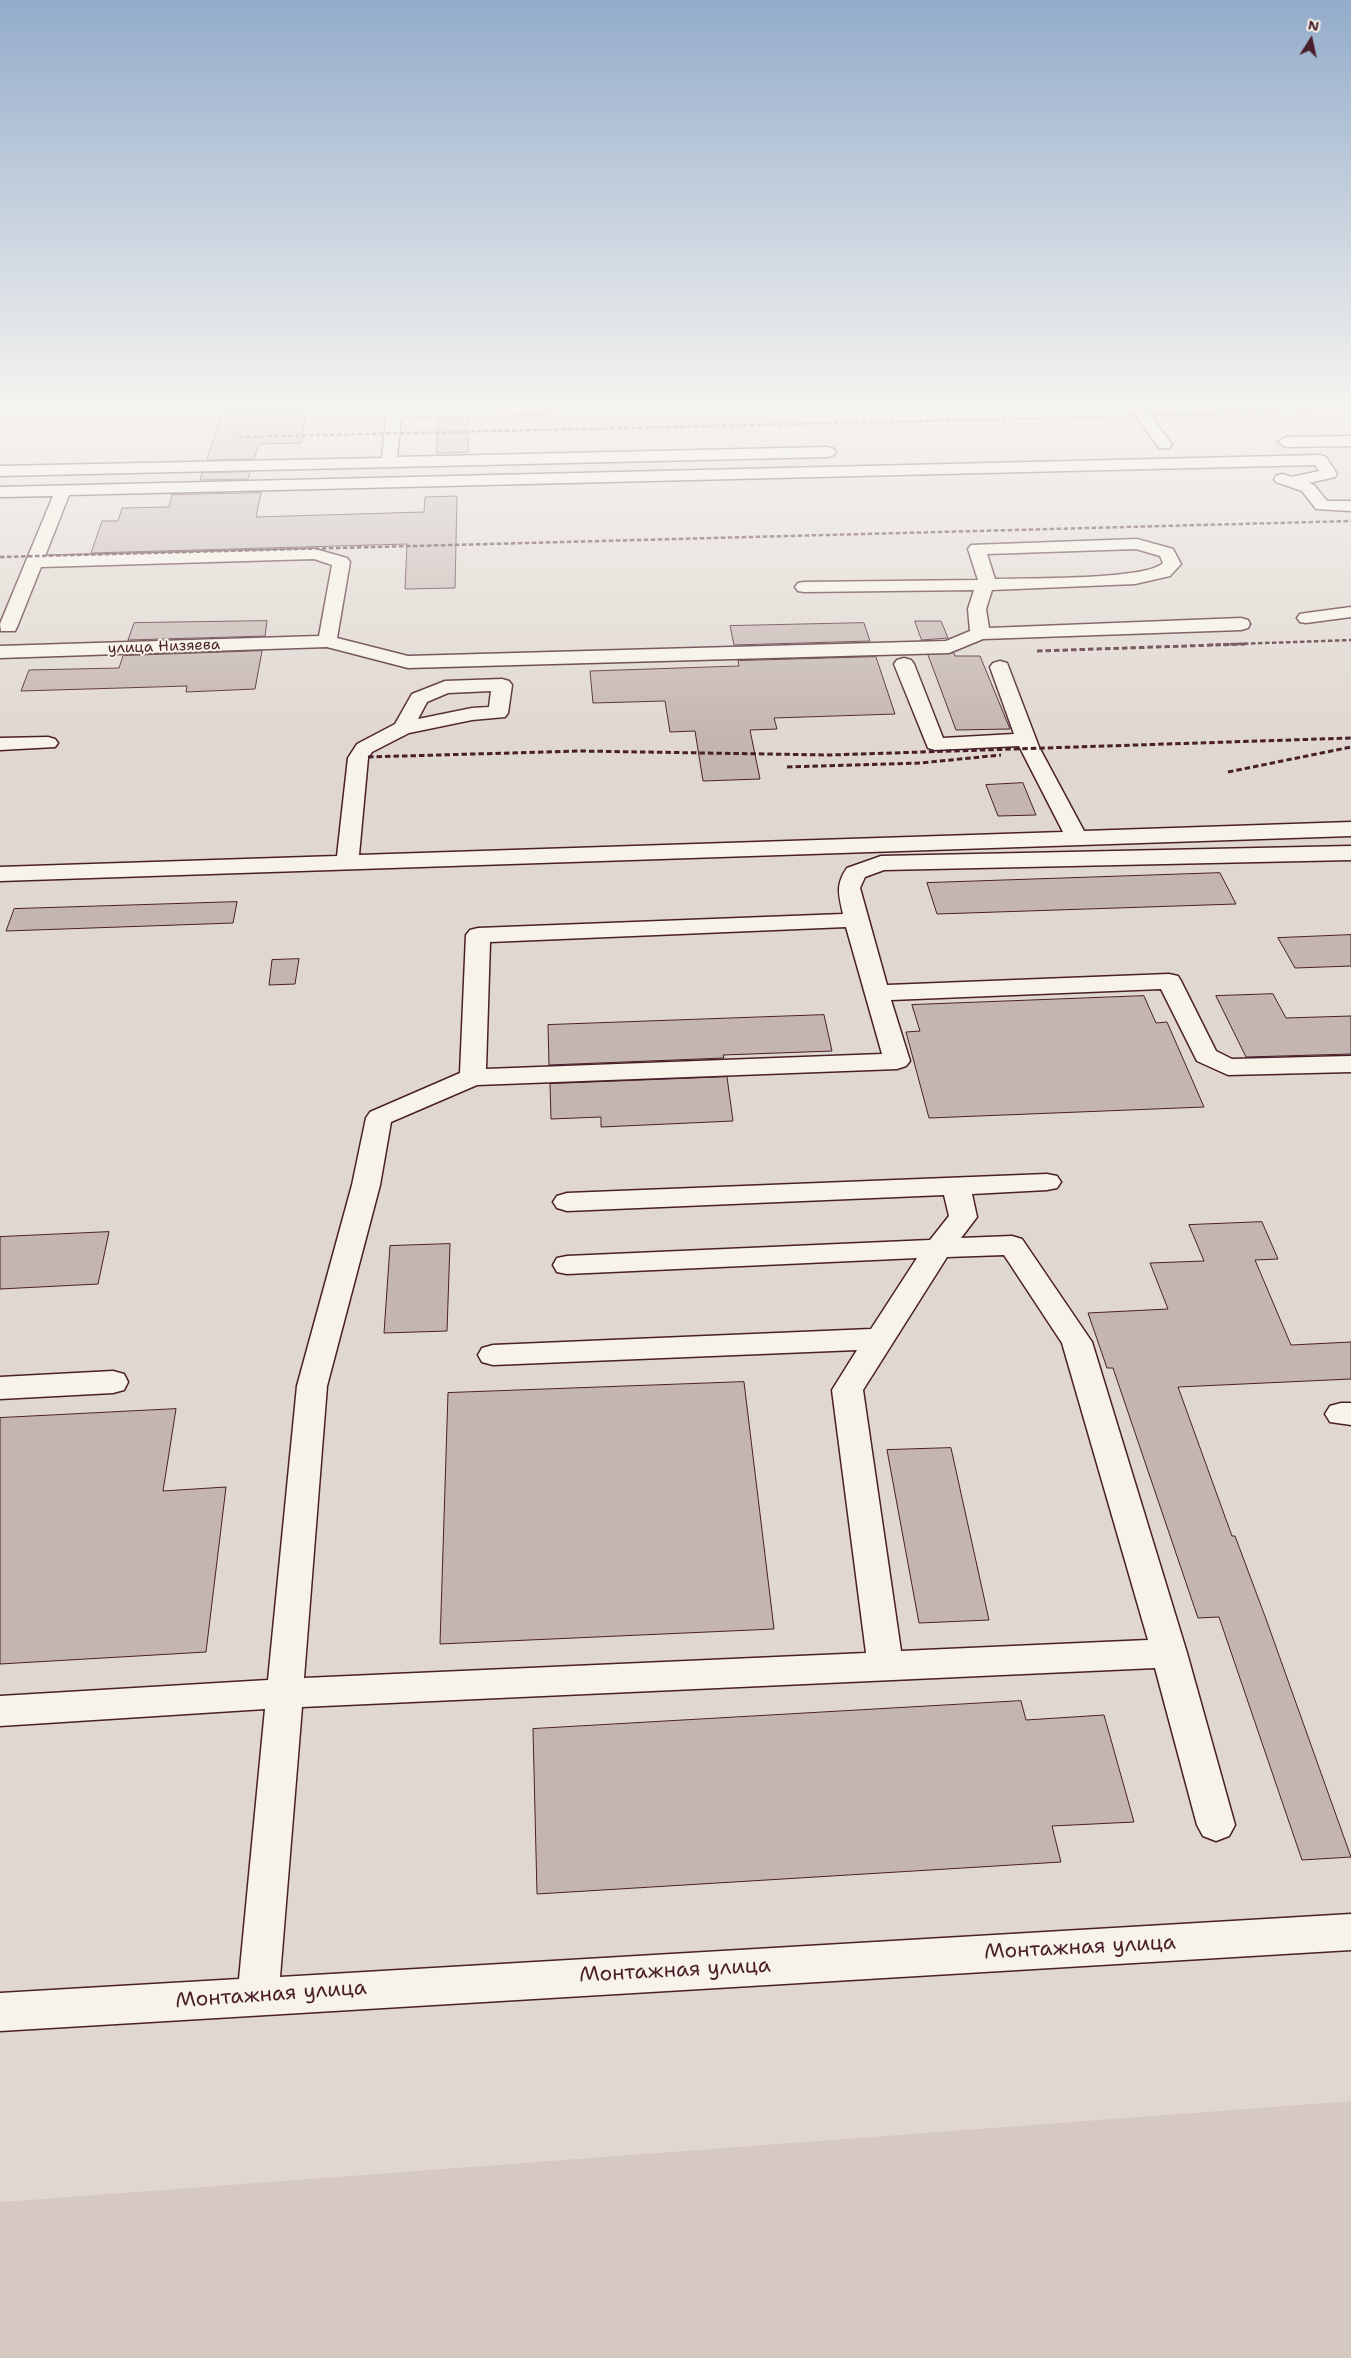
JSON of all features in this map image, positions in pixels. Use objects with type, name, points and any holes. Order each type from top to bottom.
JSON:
[{"type":"street","points":[[8,627],[51,520]]},
{"type":"street","points":[[804,587],[985,585],[1135,579],[1164,572],[1172,564],[1167,553],[1137,544],[977,549],[987,578],[985,585],[977,609],[980,634],[1241,624]]},
{"type":"street","points":[[33,562],[314,554],[341,562],[327,642]]},
{"type":"street","points":[[1306,618],[1351,612]]},
{"type":"street","name":"улица Низяева","points":[[0,652],[327,642],[408,662],[949,647],[980,634]]},
{"type":"street","points":[[904,664],[935,744],[1027,740]]},
{"type":"street","points":[[1000,667],[1027,740],[1077,838]]},
{"type":"street","points":[[347,862],[358,758],[364,748],[404,728]]},
{"type":"street","points":[[0,744],[48,743]]},
{"type":"street","points":[[0,874],[1351,829]]},
{"type":"street","points":[[258,1996],[312,1386],[366,1185],[379,1118],[473,1077],[897,1061],[856,920],[849,888],[855,873],[881,864],[1351,853]]},
{"type":"street","points":[[473,1077],[478,935],[856,920]]},
{"type":"street","points":[[877,993],[1170,981],[1206,1056],[1228,1067],[1351,1064]]},
{"type":"street","points":[[567,1202],[1047,1182]]},
{"type":"street","points":[[885,1666],[846,1390],[938,1248],[963,1217],[956,1186]]},
{"type":"street","points":[[567,1264],[1012,1245],[1077,1342],[1169,1653],[1216,1825]]},
{"type":"street","points":[[493,1355],[879,1339]]},
{"type":"street","points":[[0,1388],[114,1382]]},
{"type":"street","points":[[0,1711],[284,1693],[1169,1653]]},
{"type":"street","name":"Монтажная улица","points":[[0,2012],[1351,1932]]},
{"type":"shaded area","points":[[0,520],[1351,520],[1351,2101],[0,2202]]},
{"type":"shaded area","points":[[1351,2101],[1351,2358],[0,2358],[0,2202]]},
{"type":"building","points":[[456,520],[455,588],[405,589],[407,544],[91,553],[102,521]]},
{"type":"building","points":[[267,621],[265,636],[128,640],[134,623]]},
{"type":"building","points":[[915,621],[941,621],[948,638],[922,640]]},
{"type":"building","points":[[864,623],[870,641],[734,645],[730,626]]},
{"type":"building","points":[[262,651],[255,689],[186,692],[187,686],[21,691],[29,670],[119,668],[123,656]]},
{"type":"building","points":[[954,653],[955,656],[980,656],[1010,729],[956,730],[928,655]]},
{"type":"building","points":[[876,657],[895,714],[774,718],[777,729],[750,730],[760,779],[703,781],[695,731],[670,732],[665,701],[593,703],[590,671],[739,666],[738,661]]},
{"type":"building","points":[[1023,783],[1036,815],[998,816],[986,785]]},
{"type":"building","points":[[1220,873],[1236,904],[937,914],[927,883]]},
{"type":"building","points":[[237,902],[233,923],[6,931],[14,909]]},
{"type":"building","points":[[1351,935],[1351,966],[1295,968],[1278,938]]},
{"type":"building","points":[[299,959],[295,984],[269,985],[272,960]]},
{"type":"building","points":[[1273,994],[1286,1018],[1351,1016],[1351,1054],[1246,1057],[1216,996]]},
{"type":"building","points":[[1144,996],[1156,1023],[1167,1022],[1204,1107],[929,1118],[906,1032],[920,1031],[912,1005]]},
{"type":"building","points":[[824,1015],[832,1051],[723,1055],[724,1058],[549,1065],[548,1025]]},
{"type":"building","points":[[727,1077],[733,1121],[601,1127],[601,1117],[551,1119],[550,1084]]},
{"type":"building","points":[[1262,1222],[1278,1259],[1255,1260],[1291,1345],[1351,1342],[1351,1379],[1178,1387],[1232,1536],[1235,1536],[1266,1619],[1351,1857],[1302,1860],[1219,1617],[1198,1618],[1113,1368],[1107,1368],[1088,1313],[1168,1309],[1150,1263],[1204,1261],[1189,1225]]},
{"type":"building","points":[[109,1232],[98,1284],[0,1289],[0,1237]]},
{"type":"building","points":[[450,1244],[447,1331],[384,1333],[390,1246]]},
{"type":"building","points":[[744,1382],[774,1629],[440,1644],[448,1393]]},
{"type":"building","points":[[176,1409],[163,1491],[226,1487],[206,1652],[0,1664],[0,1418]]},
{"type":"building","points":[[951,1448],[989,1620],[919,1623],[887,1450]]},
{"type":"building","points":[[1021,1701],[1026,1720],[1104,1715],[1134,1822],[1052,1826],[1061,1862],[537,1894],[533,1729]]},
{"type":"railway","points":[[0,557],[1351,521]]},
{"type":"railway","points":[[1209,645],[1351,640]]},
{"type":"railway","points":[[1037,651],[1245,644]]},
{"type":"railway","points":[[368,757],[580,751],[830,755],[1351,738]]},
{"type":"railway","points":[[1228,772],[1351,747]]},
{"type":"railway","points":[[787,767],[920,763],[1001,755]]}]
